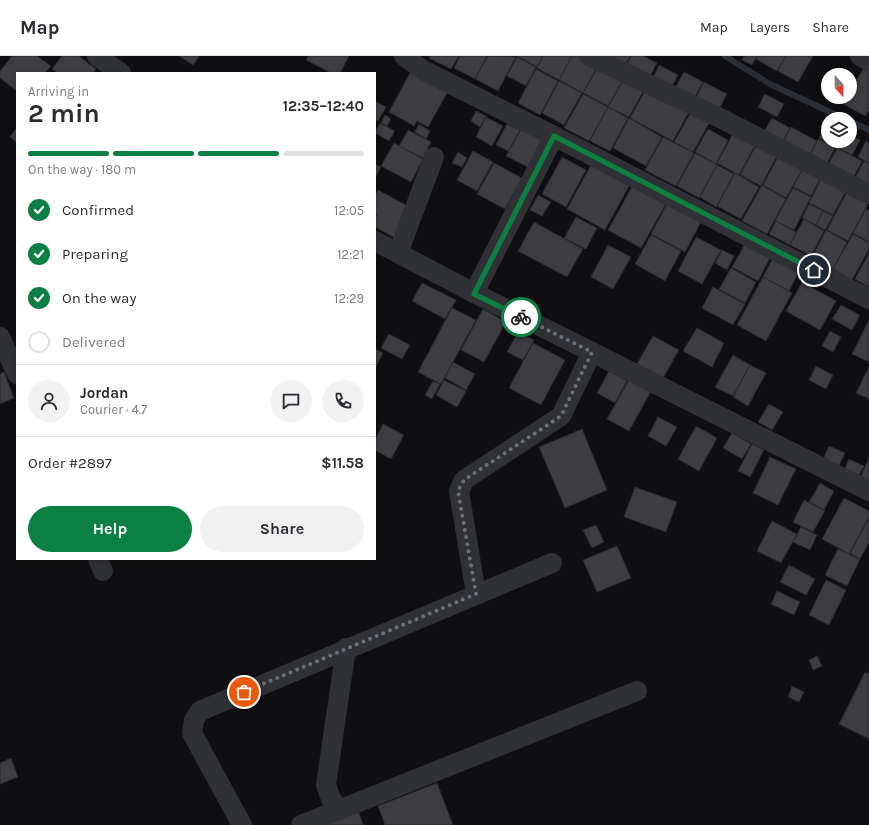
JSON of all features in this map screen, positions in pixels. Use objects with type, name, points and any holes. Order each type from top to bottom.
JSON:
[{"type":"street","points":[[96,56],[120,72]]},
{"type":"street","points":[[404,56],[423,70],[869,299]]},
{"type":"street","points":[[589,56],[720,118],[869,194]]},
{"type":"street","points":[[860,56],[869,60]]},
{"type":"street","points":[[474,294],[554,136]]},
{"type":"street","points":[[398,253],[434,157]]},
{"type":"street","points":[[376,242],[474,294],[869,491]]},
{"type":"street","points":[[0,337],[16,372]]},
{"type":"street","points":[[476,594],[458,491],[464,480],[561,416],[592,352]]},
{"type":"street","points":[[242,825],[192,733],[194,720],[200,710],[552,563]]},
{"type":"street","points":[[340,810],[331,799],[326,785],[346,648]]},
{"type":"street","points":[[301,825],[637,691]]},
{"type":"building","points":[[12,56],[37,56],[51,66],[46,72],[16,72],[16,90],[0,78],[0,71]]},
{"type":"building","points":[[62,56],[79,56],[96,69],[94,72],[56,72],[52,69]]},
{"type":"building","points":[[179,56],[199,56],[193,65]]},
{"type":"building","points":[[308,56],[349,56],[341,72],[329,72],[306,60]]},
{"type":"building","points":[[430,56],[459,56],[451,69],[429,58]]},
{"type":"building","points":[[460,56],[487,56],[475,79],[454,68]]},
{"type":"building","points":[[488,56],[516,57],[498,91],[475,79]]},
{"type":"building","points":[[517,56],[543,56],[537,67]]},
{"type":"building","points":[[543,56],[572,56],[559,80],[537,68]]},
{"type":"building","points":[[572,56],[582,56],[598,65],[583,93],[559,80]]},
{"type":"building","points":[[607,56],[630,56],[624,67]]},
{"type":"building","points":[[631,56],[643,56],[657,63],[649,78],[626,66]]},
{"type":"building","points":[[744,56],[757,56],[752,65],[742,60]]},
{"type":"building","points":[[758,56],[786,56],[777,71],[756,59]]},
{"type":"building","points":[[786,56],[813,56],[798,82],[778,71]]},
{"type":"building","points":[[517,57],[536,67],[526,86],[507,76]]},
{"type":"building","points":[[599,65],[624,78],[608,106],[583,93]]},
{"type":"building","points":[[659,65],[678,75],[671,88],[653,78]]},
{"type":"building","points":[[865,66],[869,68],[869,110],[865,116],[843,104],[857,104],[857,79]]},
{"type":"building","points":[[536,69],[558,81],[540,115],[518,103]]},
{"type":"building","points":[[684,72],[703,82],[694,98],[675,88]]},
{"type":"building","points":[[410,73],[447,93],[428,127],[417,121],[414,126],[389,112]]},
{"type":"building","points":[[625,77],[645,88],[629,117],[608,107]]},
{"type":"building","points":[[559,81],[582,93],[564,125],[542,113]]},
{"type":"building","points":[[704,82],[727,94],[718,111],[695,99]]},
{"type":"building","points":[[648,85],[691,108],[673,141],[630,118]]},
{"type":"building","points":[[583,94],[608,107],[589,141],[564,128]]},
{"type":"building","points":[[765,94],[784,104],[777,117],[758,107]]},
{"type":"building","points":[[376,102],[386,107],[378,121],[376,120]]},
{"type":"building","points":[[608,107],[628,118],[610,151],[590,141]]},
{"type":"building","points":[[692,110],[711,120],[693,152],[674,142]]},
{"type":"building","points":[[476,111],[486,116],[480,127],[471,121]]},
{"type":"building","points":[[385,115],[391,119],[387,126],[381,123]]},
{"type":"building","points":[[486,117],[503,126],[492,146],[476,137]]},
{"type":"building","points":[[629,118],[662,137],[646,166],[613,148]]},
{"type":"building","points":[[772,118],[790,128],[781,145],[762,135]]},
{"type":"building","points":[[380,123],[395,131],[389,141],[376,134]]},
{"type":"building","points":[[419,124],[430,131],[426,139],[415,132]]},
{"type":"building","points":[[507,124],[520,130],[508,151],[496,145]]},
{"type":"building","points":[[523,126],[546,139],[530,168],[506,156]]},
{"type":"building","points":[[791,127],[817,141],[807,160],[781,147]]},
{"type":"building","points":[[16,128],[16,142],[10,137]]},
{"type":"building","points":[[708,129],[728,140],[716,164],[695,152]]},
{"type":"building","points":[[408,130],[431,142],[423,158],[399,146]]},
{"type":"building","points":[[735,130],[757,142],[739,175],[717,163]]},
{"type":"building","points":[[663,137],[694,153],[676,186],[645,170]]},
{"type":"building","points":[[857,138],[860,140],[857,146]]},
{"type":"building","points":[[818,139],[821,141],[821,148],[835,148],[824,169],[808,160]]},
{"type":"building","points":[[866,141],[869,143],[869,163],[858,157]]},
{"type":"building","points":[[758,142],[778,154],[761,186],[740,175]]},
{"type":"building","points":[[394,143],[423,159],[411,182],[381,166]]},
{"type":"building","points":[[837,148],[862,161],[851,182],[826,169]]},
{"type":"building","points":[[838,148],[856,148],[852,155]]},
{"type":"building","points":[[473,151],[493,162],[477,191],[457,180]]},
{"type":"building","points":[[458,152],[467,158],[462,167],[452,163]]},
{"type":"building","points":[[695,153],[717,165],[699,198],[677,186]]},
{"type":"building","points":[[780,153],[804,166],[786,198],[763,185]]},
{"type":"building","points":[[562,157],[586,170],[566,207],[542,194]]},
{"type":"building","points":[[864,161],[869,164],[869,190],[853,182]]},
{"type":"building","points":[[494,163],[522,178],[505,209],[477,194]]},
{"type":"building","points":[[376,164],[381,167],[376,176]]},
{"type":"building","points":[[591,165],[629,186],[605,230],[567,209]]},
{"type":"building","points":[[717,165],[734,174],[716,207],[700,197]]},
{"type":"building","points":[[803,168],[821,177],[811,196],[793,187]]},
{"type":"building","points":[[735,173],[759,187],[741,219],[717,206]]},
{"type":"building","points":[[821,179],[846,191],[833,215],[809,203]]},
{"type":"building","points":[[634,183],[667,202],[641,248],[608,230]]},
{"type":"building","points":[[762,185],[786,199],[767,234],[742,221]]},
{"type":"building","points":[[793,188],[811,197],[794,230],[775,221]]},
{"type":"building","points":[[378,190],[411,208],[395,238],[376,228],[376,194]]},
{"type":"building","points":[[848,190],[869,202],[848,241],[827,230]]},
{"type":"building","points":[[538,195],[551,202],[542,216],[530,210]]},
{"type":"building","points":[[667,204],[701,222],[685,252],[651,234]]},
{"type":"building","points":[[809,204],[823,211],[816,225],[802,218]]},
{"type":"building","points":[[866,209],[869,211],[869,242],[853,233]]},
{"type":"building","points":[[823,211],[833,216],[825,230],[816,225]]},
{"type":"building","points":[[576,217],[597,228],[586,249],[564,238]]},
{"type":"building","points":[[804,219],[824,231],[811,256],[790,245]]},
{"type":"building","points":[[776,221],[796,232],[790,245],[769,234]]},
{"type":"building","points":[[534,222],[583,249],[567,277],[518,251]]},
{"type":"building","points":[[826,230],[847,242],[832,271],[811,259]]},
{"type":"building","points":[[853,234],[869,243],[869,249],[852,280],[833,269]]},
{"type":"building","points":[[651,235],[681,251],[665,281],[635,264]]},
{"type":"building","points":[[696,237],[721,250],[702,284],[678,271]]},
{"type":"building","points":[[746,242],[771,256],[758,281],[732,267]]},
{"type":"building","points":[[608,245],[631,257],[613,289],[591,277]]},
{"type":"building","points":[[722,250],[734,256],[727,270],[715,263]]},
{"type":"building","points":[[869,253],[869,287],[855,279]]},
{"type":"building","points":[[774,256],[800,270],[789,291],[763,277]]},
{"type":"building","points":[[731,268],[756,282],[745,303],[719,289]]},
{"type":"building","points":[[763,277],[792,293],[766,341],[737,325]]},
{"type":"building","points":[[802,282],[836,301],[820,330],[786,311]]},
{"type":"building","points":[[422,283],[456,300],[445,319],[412,301]]},
{"type":"building","points":[[713,287],[745,304],[733,325],[702,308]]},
{"type":"building","points":[[841,305],[860,315],[852,330],[832,319]]},
{"type":"building","points":[[452,308],[476,320],[441,384],[418,372]]},
{"type":"building","points":[[483,309],[506,322],[484,362],[461,350]]},
{"type":"building","points":[[869,320],[869,362],[852,354]]},
{"type":"building","points":[[697,328],[724,343],[712,367],[683,351]]},
{"type":"building","points":[[830,331],[841,337],[833,352],[822,346]]},
{"type":"building","points":[[518,332],[534,340],[523,360],[507,352]]},
{"type":"building","points":[[389,334],[410,345],[402,359],[381,348]]},
{"type":"building","points":[[653,336],[679,350],[663,378],[637,364]]},
{"type":"building","points":[[533,343],[565,360],[541,405],[509,388]]},
{"type":"building","points":[[376,350],[383,353],[376,367]]},
{"type":"building","points":[[733,355],[750,365],[733,396],[715,387]]},
{"type":"building","points":[[453,362],[475,374],[466,390],[445,378]]},
{"type":"building","points":[[750,365],[766,373],[748,406],[733,397]]},
{"type":"building","points":[[816,366],[833,375],[826,389],[809,380]]},
{"type":"building","points":[[869,367],[869,399],[856,393]]},
{"type":"building","points":[[609,371],[627,381],[615,403],[597,393]]},
{"type":"building","points":[[4,372],[14,398],[0,404],[0,374]]},
{"type":"building","points":[[444,380],[466,391],[457,407],[436,395]]},
{"type":"building","points":[[629,380],[651,391],[629,431],[607,419]]},
{"type":"building","points":[[433,381],[440,384],[432,399],[425,395]]},
{"type":"building","points":[[769,404],[783,412],[772,430],[758,422]]},
{"type":"building","points":[[658,417],[677,427],[666,446],[648,436]]},
{"type":"building","points":[[383,424],[404,435],[391,459],[376,451],[376,438]]},
{"type":"building","points":[[696,426],[717,438],[699,471],[678,459]]},
{"type":"building","points":[[582,429],[607,490],[565,508],[539,447]]},
{"type":"building","points":[[732,433],[751,444],[742,459],[723,448]]},
{"type":"building","points":[[752,444],[764,450],[750,477],[738,471]]},
{"type":"building","points":[[829,446],[845,453],[839,466],[823,459]]},
{"type":"building","points":[[770,457],[796,469],[778,505],[753,493]]},
{"type":"building","points":[[869,458],[869,482],[860,478]]},
{"type":"building","points":[[849,459],[864,466],[858,477],[844,470]]},
{"type":"building","points":[[820,483],[834,491],[824,510],[809,502]]},
{"type":"building","points":[[635,487],[677,502],[666,532],[624,517]]},
{"type":"building","points":[[844,498],[869,511],[869,517],[849,554],[822,539]]},
{"type":"building","points":[[804,500],[825,511],[813,532],[793,522]]},
{"type":"building","points":[[869,518],[869,542],[860,559],[850,553]]},
{"type":"building","points":[[772,521],[797,534],[781,563],[757,551]]},
{"type":"building","points":[[596,525],[604,542],[592,548],[583,530]]},
{"type":"building","points":[[801,527],[817,535],[810,550],[793,542]]},
{"type":"building","points":[[617,546],[631,578],[597,592],[583,560]]},
{"type":"building","points":[[838,549],[860,559],[847,586],[825,575]]},
{"type":"building","points":[[789,565],[815,579],[806,595],[780,582]]},
{"type":"building","points":[[826,580],[846,590],[829,625],[809,615]]},
{"type":"building","points":[[777,591],[800,602],[794,615],[771,604]]},
{"type":"building","points":[[817,656],[822,666],[813,670],[809,660]]},
{"type":"building","points":[[865,672],[869,674],[869,739],[839,724]]},
{"type":"building","points":[[792,686],[804,692],[799,702],[788,697]]},
{"type":"building","points":[[11,758],[18,777],[0,784],[0,763]]},
{"type":"building","points":[[437,783],[453,825],[385,825],[378,806]]},
{"type":"building","points":[[358,810],[363,825],[319,825]]},
{"type":"waterway","points":[[725,56],[770,84],[830,112]]},
{"type":"waterway","points":[[857,124],[869,130]]},
{"type":"way so far","points":[[244,692],[476,594],[458,491],[464,480],[561,416],[592,352],[521,317]]},
{"type":"route","points":[[521,317],[474,294],[554,136],[814,270]]}]
